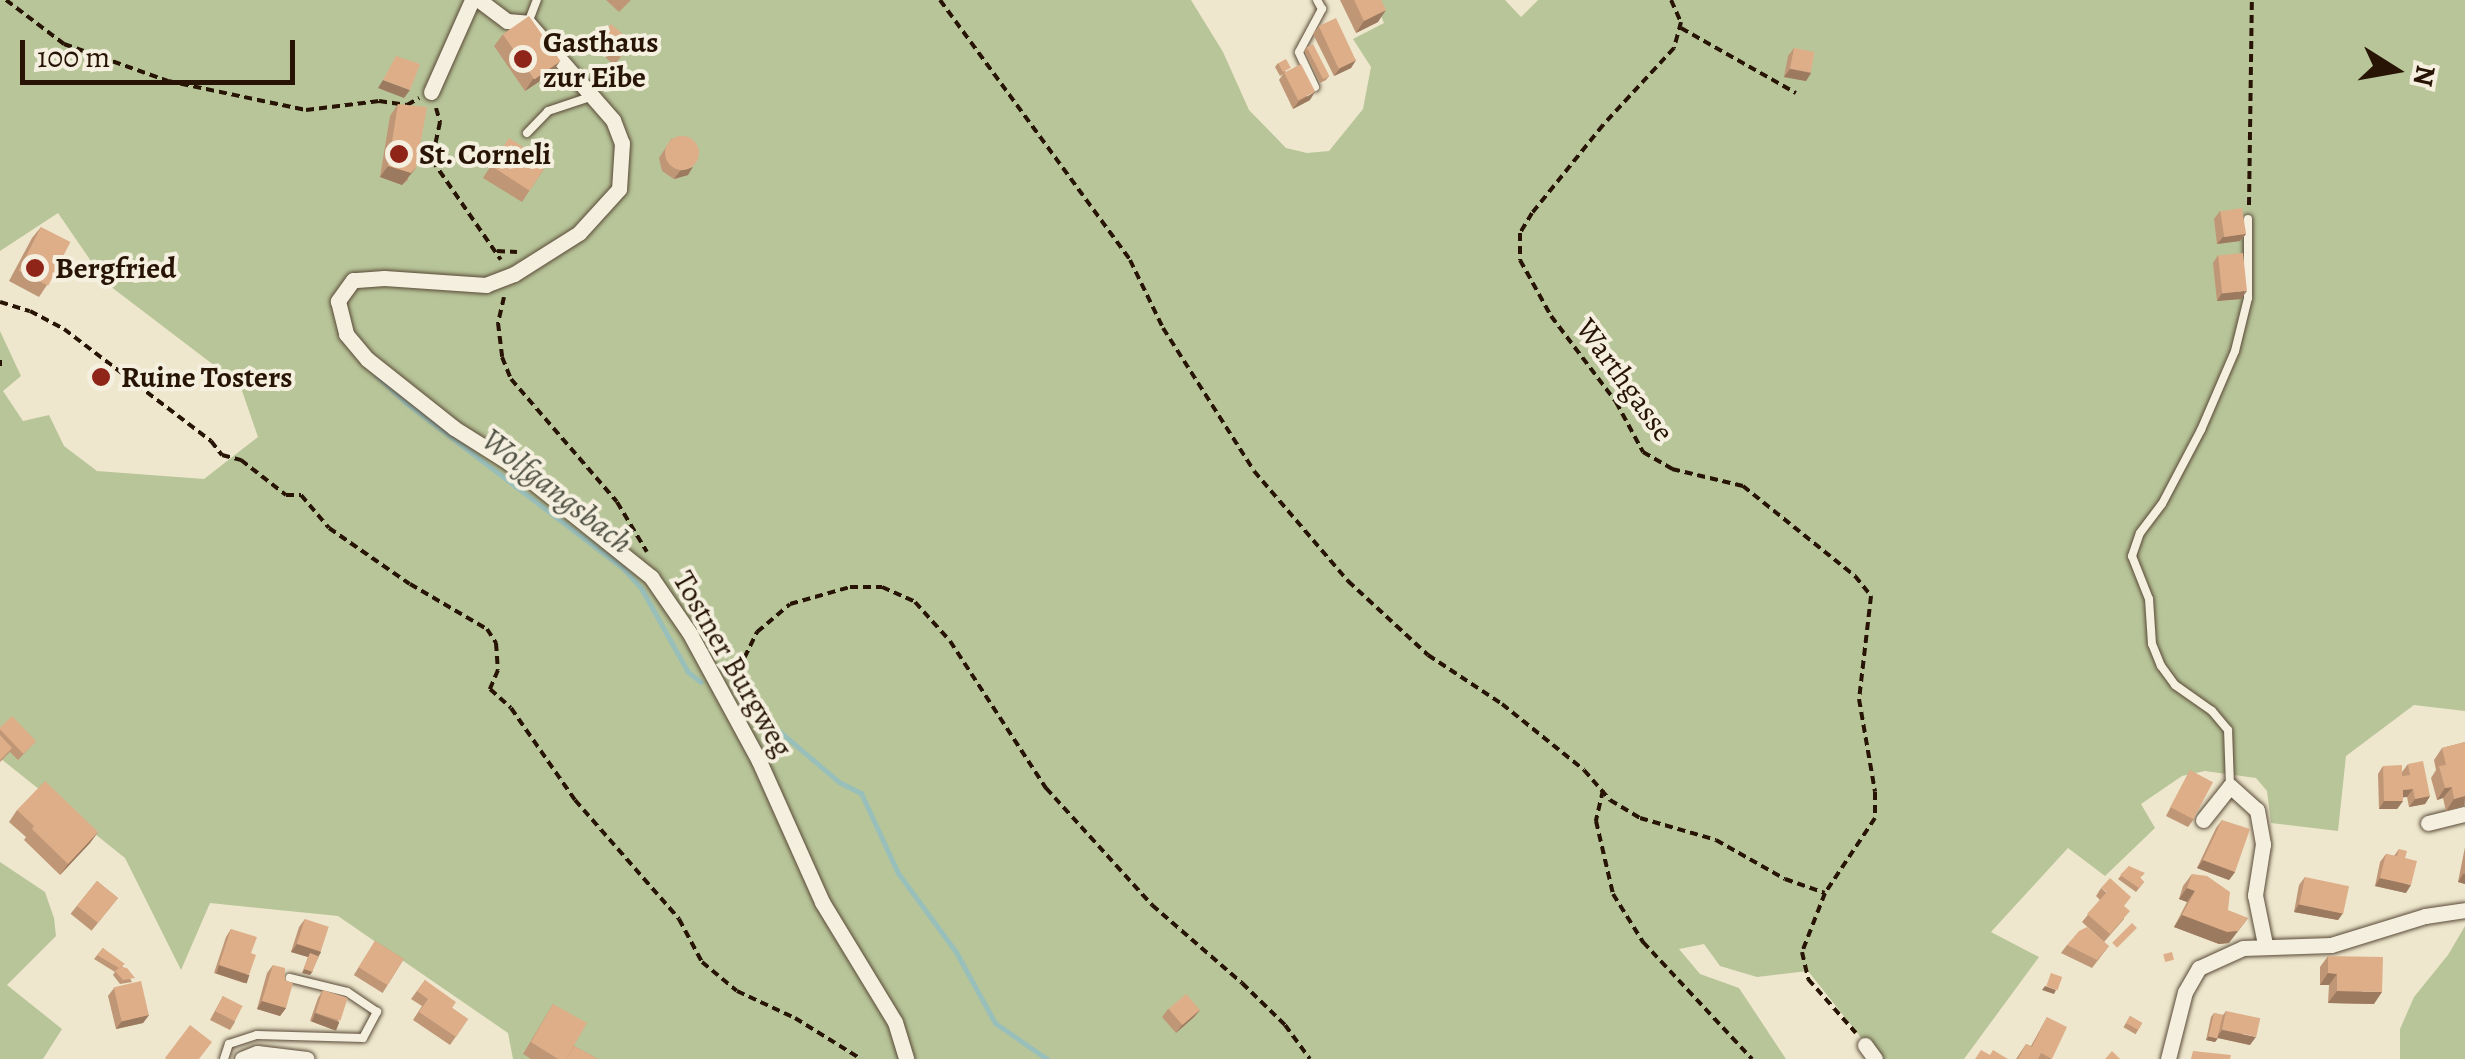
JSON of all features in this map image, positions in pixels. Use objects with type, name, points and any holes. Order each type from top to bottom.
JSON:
[{"type":"street","points":[[431,92],[472,0]]},
{"type":"street","name":"Tostner Burgweg","points":[[479,0],[507,21],[528,23],[613,120],[622,143],[619,189],[580,233],[514,274],[486,285],[384,278],[353,280],[342,291],[338,314],[346,334],[367,358],[454,428],[508,462],[651,577],[689,632],[787,816],[822,902],[895,1022],[906,1059]]},
{"type":"street","points":[[2204,820],[2230,786],[2249,799],[2261,819],[2263,844],[2255,895],[2265,944]]},
{"type":"street","points":[[2428,823],[2465,814]]},
{"type":"street","points":[[2168,1059],[2181,1002],[2199,968],[2265,944],[2330,944],[2425,916],[2465,910]]},
{"type":"street","points":[[242,1059],[257,1053],[307,1059]]},
{"type":"lane","points":[[528,23],[537,0]]},
{"type":"lane","points":[[1315,87],[1299,52],[1320,4],[1332,18]]},
{"type":"lane","points":[[528,134],[548,111],[593,96]]},
{"type":"lane","points":[[2230,786],[2228,730],[2212,711],[2175,685],[2160,666],[2152,644],[2149,600],[2132,556],[2140,533],[2162,504],[2201,430],[2235,351],[2248,298],[2248,219]]},
{"type":"lane","points":[[224,1059],[229,1044],[258,1035],[363,1038],[377,1012],[347,992],[290,978]]},
{"type":"path","points":[[6,0],[64,44],[168,81],[306,110],[379,101],[408,105],[431,92],[440,122],[432,160],[514,274],[498,323],[502,357],[511,379],[617,502],[644,541],[651,577]]},
{"type":"path","points":[[940,0],[1130,260],[1215,415],[1298,526],[1396,628],[1466,683],[1523,720],[1610,800],[1640,818],[1716,840],[1784,879],[1825,893]]},
{"type":"path","points":[[1671,0],[1681,28],[1796,93]]},
{"type":"path","points":[[2248,219],[2252,0]]},
{"type":"path","name":"Warthgasse","points":[[1681,28],[1674,48],[1603,125],[1532,213],[1520,233],[1520,260],[1643,452],[1672,469],[1744,486],[1855,576],[1871,596],[1859,699],[1875,792],[1875,818],[1825,893],[1803,941],[1805,972],[1870,1052]]},
{"type":"path","points":[[496,251],[516,252]]},
{"type":"path","points":[[0,302],[30,311],[64,329],[211,441],[222,455],[242,460],[286,495],[300,495],[329,528],[410,584],[488,630],[496,644],[498,670],[490,689],[510,708],[574,800],[679,918],[702,962],[738,991],[794,1018],[862,1059]]},
{"type":"path","points":[[724,698],[748,646],[775,613],[804,599],[850,587],[898,591],[915,602],[950,640],[1046,788],[1152,905],[1285,1025],[1310,1059]]},
{"type":"path","points":[[1603,790],[1596,822],[1613,894],[1643,942],[1752,1059]]},
{"type":"green space","points":[[0,0],[1191,0],[1223,52],[1249,110],[1286,148],[1307,153],[1329,151],[1363,109],[1371,67],[1353,39],[1384,23],[1374,0],[1505,0],[1521,17],[1538,0],[2465,0],[2465,711],[2414,705],[2346,756],[2338,831],[2271,823],[2267,791],[2256,778],[2205,771],[2182,776],[2141,804],[2155,828],[2105,876],[2068,848],[1991,932],[2039,957],[1964,1059],[1878,1059],[1808,971],[1757,977],[1720,966],[1704,944],[1679,949],[1700,974],[1739,988],[1786,1059],[513,1059],[508,1033],[338,916],[210,903],[181,970],[125,858],[0,758],[0,331],[21,376],[3,391],[23,421],[49,415],[64,446],[97,471],[204,479],[258,437],[240,385],[106,283],[58,213],[0,251]]},
{"type":"green space","points":[[0,862],[45,892],[54,918],[56,936],[7,985],[62,1029],[43,1059],[0,1059]]},
{"type":"green space","points":[[2465,926],[2465,1059],[2400,1059],[2400,1029],[2414,997],[2448,955]]},
{"type":"building","points":[[1354,0],[1381,0],[1386,10],[1364,21]]},
{"type":"building","points":[[529,16],[561,61],[534,79],[503,34]]},
{"type":"building","points":[[1336,18],[1356,61],[1339,69],[1319,26]]},
{"type":"building","points":[[611,24],[633,43],[620,57],[599,38]]},
{"type":"building","points":[[1313,44],[1329,76],[1323,79],[1307,47]]},
{"type":"building","points":[[1794,48],[1815,52],[1811,73],[1790,69]]},
{"type":"building","points":[[396,56],[420,64],[410,90],[383,80]]},
{"type":"building","points":[[1286,59],[1291,68],[1283,72],[1278,63]]},
{"type":"building","points":[[1301,64],[1315,92],[1298,100],[1284,73]]},
{"type":"building","name":"St. Corneli","points":[[398,104],[427,107],[416,168],[411,173],[388,166]]},
{"type":"building","points":[[682,136],[694,141],[699,153],[694,165],[682,170],[670,165],[665,153],[670,141]]},
{"type":"building","points":[[509,138],[548,163],[530,191],[491,166]]},
{"type":"building","points":[[2242,208],[2246,234],[2224,237],[2220,211]]},
{"type":"building","name":"Bergfried","points":[[41,227],[70,242],[48,286],[19,271]]},
{"type":"building","points":[[2243,253],[2247,291],[2222,293],[2218,256]]},
{"type":"building","points":[[12,716],[36,741],[23,754],[0,729]]},
{"type":"building","points":[[0,735],[12,748],[0,760]]},
{"type":"building","points":[[2465,742],[2465,796],[2454,799],[2452,787],[2445,788],[2439,766],[2446,765],[2442,748]]},
{"type":"building","points":[[2423,761],[2430,796],[2415,799],[2413,789],[2403,790],[2403,801],[2384,801],[2383,766],[2402,765],[2402,776],[2410,775],[2408,764]]},
{"type":"building","points":[[2190,770],[2213,782],[2193,819],[2170,807]]},
{"type":"building","points":[[45,781],[98,832],[68,864],[17,810]]},
{"type":"building","points":[[2222,820],[2250,829],[2235,872],[2203,860]]},
{"type":"building","points":[[2399,849],[2407,851],[2405,858],[2417,861],[2411,885],[2380,878],[2386,854],[2397,856]]},
{"type":"building","points":[[2129,866],[2145,873],[2139,888],[2120,875]]},
{"type":"building","points":[[2192,874],[2207,876],[2230,892],[2228,910],[2248,918],[2238,931],[2227,932],[2182,915],[2195,891],[2187,888]]},
{"type":"building","points":[[2305,877],[2349,886],[2343,914],[2299,904]]},
{"type":"building","points":[[2110,878],[2131,897],[2124,906],[2130,911],[2110,934],[2087,914],[2107,892],[2101,888]]},
{"type":"building","points":[[97,881],[118,898],[98,923],[77,906]]},
{"type":"building","points":[[305,919],[329,927],[321,951],[297,944]]},
{"type":"building","points":[[2132,923],[2137,928],[2117,948],[2112,943]]},
{"type":"building","points":[[2087,927],[2109,946],[2097,960],[2067,945]]},
{"type":"building","points":[[231,929],[257,937],[249,975],[219,965]]},
{"type":"building","points":[[375,941],[404,959],[387,985],[359,967]]},
{"type":"building","points":[[103,948],[125,964],[121,967],[135,978],[123,980],[115,971],[119,968],[97,955]]},
{"type":"building","points":[[2172,952],[2174,960],[2165,962],[2163,954]]},
{"type":"building","points":[[310,953],[318,956],[312,972],[304,969]]},
{"type":"building","points":[[2328,956],[2383,957],[2382,992],[2337,991],[2337,974],[2328,973]]},
{"type":"building","points":[[273,965],[285,968],[285,980],[293,983],[286,1008],[262,1001]]},
{"type":"building","points":[[2051,973],[2062,977],[2057,990],[2046,986]]},
{"type":"building","points":[[425,980],[456,1002],[452,1008],[468,1019],[456,1037],[419,1012],[428,999],[417,991]]},
{"type":"building","points":[[141,981],[149,1015],[122,1021],[114,987]]},
{"type":"building","points":[[323,990],[348,998],[340,1021],[316,1013]]},
{"type":"building","points":[[1186,994],[1200,1010],[1182,1025],[1169,1009]]},
{"type":"building","points":[[223,996],[243,1006],[235,1021],[215,1011]]},
{"type":"building","points":[[553,1004],[587,1023],[566,1059],[558,1059],[531,1042]]},
{"type":"building","points":[[2226,1011],[2260,1018],[2256,1037],[2222,1030]]},
{"type":"building","points":[[2214,1013],[2223,1015],[2217,1038],[2209,1036]]},
{"type":"building","points":[[2130,1016],[2142,1023],[2138,1030],[2126,1023]]},
{"type":"building","points":[[2047,1017],[2067,1027],[2052,1059],[2041,1053],[2038,1059],[2018,1059],[2026,1044],[2032,1047]]},
{"type":"building","points":[[190,1025],[212,1042],[199,1059],[166,1059],[165,1058]]},
{"type":"building","points":[[574,1046],[598,1059],[566,1059]]},
{"type":"building","points":[[1981,1050],[1990,1055],[1993,1050],[2008,1059],[1975,1059]]},
{"type":"building","points":[[2193,1051],[2231,1055],[2230,1059],[2191,1059]]},
{"type":"waterway","name":"Wolfgangsbach","points":[[376,375],[405,402],[624,569],[641,588],[688,672],[701,682]]},
{"type":"waterway","name":"Wolfgangsbach","points":[[752,708],[839,782],[861,793],[898,873],[956,952],[995,1023],[1047,1059]]},
{"type":"place","name":"Gasthaus zur Eibe","points":[[523,59]]},
{"type":"place","name":"St. Corneli","points":[[399,154]]},
{"type":"place","name":"Bergfried","points":[[35,268]]},
{"type":"place","name":"Ruine Tosters","points":[[101,377]]}]
